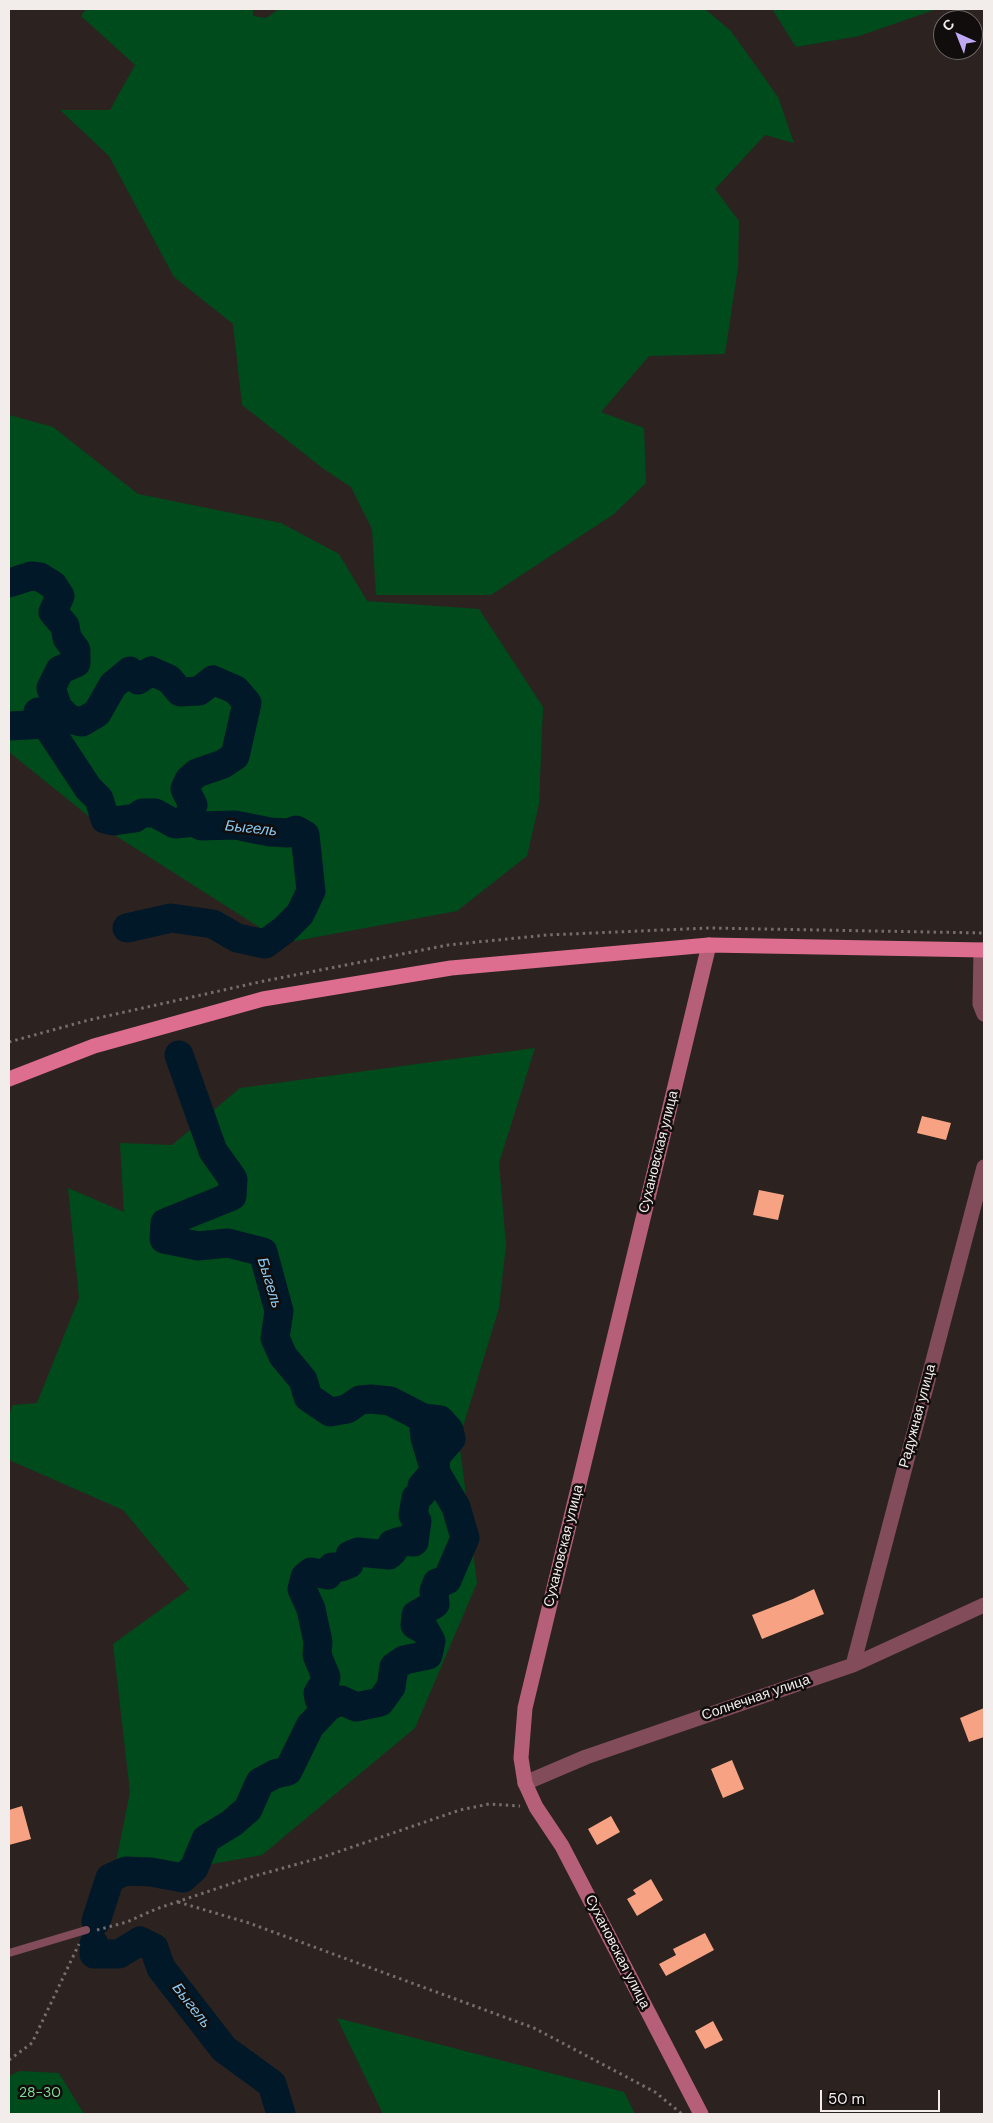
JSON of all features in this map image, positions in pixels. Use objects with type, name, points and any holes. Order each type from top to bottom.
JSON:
[{"type":"main road","points":[[9,1079],[94,1046],[263,1000],[451,968],[709,945],[982,950]]},
{"type":"street","name":"Сухановская улица","points":[[701,2114],[562,1846],[536,1806],[525,1783],[520,1758],[525,1708],[709,945]]},
{"type":"street","points":[[982,950],[980,1004],[984,1014]]},
{"type":"street","name":"Радужная улица","points":[[853,1665],[984,1166]]},
{"type":"street","name":"Солнечная улица","points":[[525,1783],[586,1757],[853,1665],[984,1606]]},
{"type":"lane","points":[[9,1953],[86,1930]]},
{"type":"path","points":[[9,2060],[32,2043],[86,1930],[98,1930],[127,1922],[251,1877],[323,1857],[460,1810],[489,1804],[536,1806]]},
{"type":"path","points":[[178,1902],[249,1923],[534,2028],[655,2092],[682,2114]]},
{"type":"green space","points":[[86,9],[253,9],[253,16],[266,18],[279,9],[705,9],[731,31],[778,97],[794,143],[765,135],[715,189],[739,221],[738,267],[725,354],[649,356],[601,412],[644,428],[646,483],[614,514],[491,595],[376,595],[372,529],[351,487],[325,470],[242,405],[233,324],[174,277],[109,156],[60,110],[110,110],[135,65],[81,16]]},
{"type":"green space","points":[[772,9],[937,9],[859,36],[796,47]]},
{"type":"green space","points":[[9,415],[53,427],[138,494],[281,523],[339,554],[367,601],[479,609],[543,707],[539,804],[527,856],[457,911],[284,943],[102,827],[9,752]]},
{"type":"green space","points":[[535,1048],[499,1163],[506,1245],[499,1308],[459,1440],[477,1583],[415,1728],[262,1855],[112,1882],[130,1792],[113,1644],[189,1589],[123,1510],[9,1460],[9,1415],[13,1405],[37,1403],[79,1298],[68,1188],[124,1212],[120,1143],[172,1145],[240,1088]]},
{"type":"green space","points":[[337,2018],[624,2092],[635,2114],[383,2114]]},
{"type":"green space","name":"28-30","points":[[20,2071],[59,2073],[84,2114],[9,2114],[9,2076]]},
{"type":"building","points":[[922,1116],[951,1123],[946,1140],[917,1133]]},
{"type":"building","points":[[759,1190],[784,1195],[778,1220],[753,1215]]},
{"type":"building","points":[[814,1589],[824,1614],[762,1639],[752,1615]]},
{"type":"building","points":[[984,1708],[984,1737],[969,1742],[960,1718]]},
{"type":"building","points":[[732,1760],[744,1789],[723,1798],[711,1769]]},
{"type":"building","points":[[22,1806],[31,1839],[9,1845],[9,1810]]},
{"type":"building","points":[[611,1816],[620,1832],[597,1845],[588,1829]]},
{"type":"building","points":[[651,1879],[663,1900],[637,1916],[627,1899],[636,1894],[633,1890]]},
{"type":"building","points":[[705,1933],[714,1950],[666,1976],[659,1964],[676,1955],[673,1949]]},
{"type":"building","points":[[713,2021],[723,2040],[705,2049],[695,2031]]},
{"type":"waterway","name":"Быгель","points":[[9,583],[31,576],[40,577],[53,585],[60,596],[53,612],[65,626],[67,638],[76,650],[76,663],[60,670],[51,688],[58,708],[69,719],[82,722],[97,713],[113,685],[130,671],[138,680],[151,671],[169,679],[180,692],[199,691],[213,680],[236,690],[247,703],[235,756],[223,764],[197,773],[189,780],[185,789],[193,805],[190,813],[195,822],[201,826],[235,825],[270,832],[288,833],[296,830],[305,835],[311,891],[300,914],[284,930],[265,944],[237,938],[213,924],[171,918],[127,928]]},
{"type":"waterway","name":"Быгель","points":[[40,714],[38,712],[88,788],[99,799],[105,819],[114,821],[135,818],[142,813],[155,813],[175,824],[195,822]]},
{"type":"waterway","name":"Быгель","points":[[9,726],[47,724]]},
{"type":"waterway","name":"Быгель","points":[[96,1921],[110,1878],[126,1871],[151,1872],[183,1878],[194,1868],[206,1839],[232,1823],[248,1809],[260,1782],[275,1774],[288,1771],[310,1726],[328,1707],[341,1700],[356,1707],[380,1702],[391,1687],[394,1667],[404,1660],[428,1655],[431,1641],[425,1630],[415,1625],[416,1615],[435,1604],[434,1591],[437,1583],[447,1580],[465,1538],[456,1507],[435,1471],[425,1438],[423,1418],[390,1401],[371,1399],[360,1400],[347,1409],[330,1412],[308,1397],[303,1380],[283,1356],[275,1338],[279,1311],[263,1252],[228,1243],[198,1246],[164,1239],[165,1223],[232,1196],[233,1179],[213,1151],[179,1055]]},
{"type":"waterway","name":"Быгель","points":[[328,1707],[319,1699],[318,1693],[326,1677],[317,1655],[318,1642],[311,1609],[302,1589],[305,1577],[311,1572],[328,1575],[332,1567],[341,1567],[349,1564],[350,1555],[358,1552],[389,1555],[393,1551],[392,1544],[401,1541],[414,1542],[417,1521],[413,1515],[416,1498],[422,1493],[422,1486],[435,1471],[436,1456],[451,1439],[449,1430],[440,1420],[423,1418]]},
{"type":"waterway","name":"Быгель","points":[[94,1944],[94,1954],[119,1954],[140,1941],[154,1948],[161,1968],[224,2049],[272,2084],[281,2114]]}]
